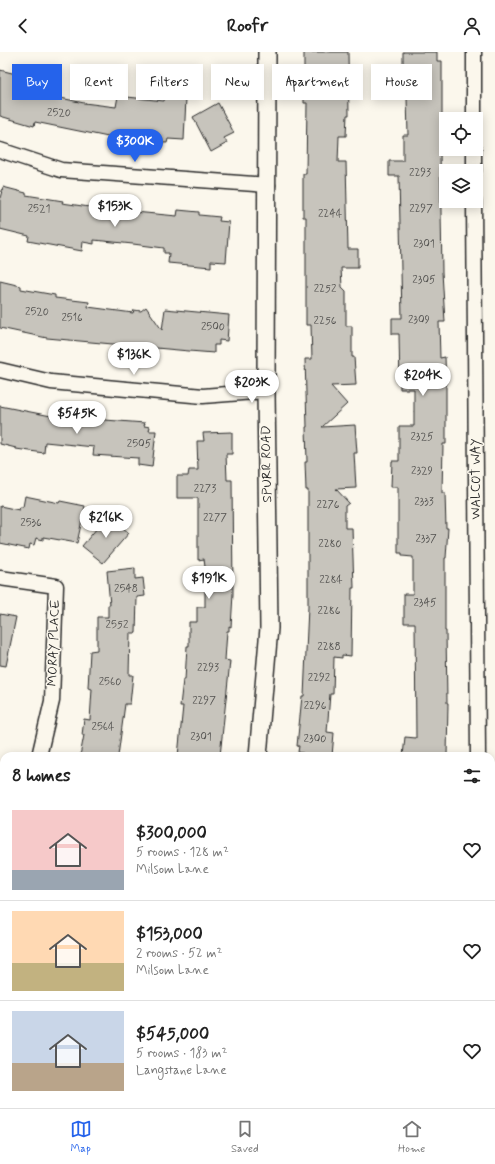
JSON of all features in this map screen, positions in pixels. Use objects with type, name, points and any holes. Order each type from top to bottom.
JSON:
[{"type":"street","name":"SPURR ROAD","points":[[258,752],[269,628],[266,392],[268,185],[267,52]]},
{"type":"street","points":[[474,52],[474,112]]},
{"type":"street","points":[[0,150],[61,170],[268,185]]},
{"type":"street","name":"WALCOT WAY","points":[[474,208],[478,752]]},
{"type":"street","points":[[0,370],[51,382],[203,396],[266,392]]},
{"type":"street","name":"MORAY PLACE","points":[[0,578],[56,586],[52,702],[40,752]]},
{"type":"building","points":[[304,52],[348,52],[348,64],[304,64]]},
{"type":"building","points":[[403,52],[437,52],[437,61],[442,61],[442,112],[439,112],[440,164],[439,164],[439,208],[441,208],[442,272],[445,322],[439,322],[440,358],[445,357],[446,388],[446,444],[443,444],[442,493],[445,493],[446,528],[448,528],[445,558],[445,631],[448,703],[447,752],[403,752],[405,737],[416,738],[415,623],[404,623],[404,594],[413,594],[413,557],[402,556],[402,553],[398,553],[398,487],[391,487],[392,461],[399,461],[399,426],[414,426],[414,389],[400,389],[399,334],[392,334],[392,318],[402,318],[399,176],[389,176],[389,161],[403,161],[403,135],[408,135],[407,100],[432,100],[432,64],[403,64]]},
{"type":"building","points":[[0,70],[12,73],[12,100],[62,100],[62,98],[116,107],[117,100],[128,100],[128,97],[136,98],[136,100],[186,100],[184,140],[168,139],[167,143],[113,140],[113,138],[35,122],[34,126],[0,116]]},
{"type":"building","points":[[304,100],[349,100],[349,115],[347,115],[346,136],[339,136],[338,162],[346,162],[348,249],[358,249],[358,268],[341,268],[342,287],[346,291],[346,326],[352,326],[352,357],[354,357],[356,385],[331,386],[347,404],[322,427],[355,425],[357,453],[354,453],[356,488],[336,489],[349,503],[345,506],[345,528],[352,528],[354,588],[352,588],[351,656],[342,655],[342,658],[334,657],[333,694],[330,694],[327,732],[334,733],[332,752],[298,752],[299,746],[297,746],[302,696],[304,696],[308,607],[308,490],[306,490],[305,462],[307,462],[305,359],[312,359],[311,325],[306,325],[306,217],[303,217],[303,174],[306,174],[307,103],[304,103]]},
{"type":"building","points":[[218,103],[234,133],[224,138],[227,143],[211,152],[193,117]]},
{"type":"building","points":[[3,187],[26,193],[26,195],[63,201],[62,203],[103,209],[177,216],[178,210],[199,212],[199,215],[220,217],[219,221],[229,222],[226,262],[211,261],[211,267],[168,263],[169,253],[164,253],[164,248],[133,244],[94,240],[94,244],[83,242],[82,251],[28,241],[29,236],[0,229],[0,198]]},
{"type":"building","points":[[0,281],[21,286],[21,289],[55,295],[55,298],[89,302],[88,307],[133,313],[134,310],[141,311],[146,307],[162,330],[165,309],[229,315],[227,341],[219,340],[219,345],[214,345],[214,353],[47,338],[0,328]]},
{"type":"building","points":[[0,406],[51,416],[145,423],[144,426],[150,427],[149,431],[156,431],[152,467],[138,465],[138,458],[93,455],[94,447],[45,442],[44,453],[16,449],[0,444]]},
{"type":"building","points":[[232,432],[232,454],[226,454],[227,480],[232,480],[233,594],[231,627],[229,626],[229,631],[227,631],[225,660],[230,661],[220,752],[178,752],[183,706],[180,706],[183,680],[185,680],[187,646],[189,646],[189,622],[197,622],[197,607],[205,607],[205,567],[204,559],[198,560],[198,498],[177,498],[177,476],[188,476],[189,470],[198,470],[197,441],[204,441],[203,433]]},
{"type":"building","points":[[25,496],[59,503],[60,501],[85,506],[77,543],[43,537],[43,540],[36,538],[34,545],[30,544],[29,549],[0,543],[0,506],[19,510],[20,507],[23,507]]},
{"type":"building","points":[[108,515],[129,533],[103,563],[82,546]]},
{"type":"building","points":[[135,568],[135,579],[143,578],[145,596],[137,597],[136,633],[130,633],[129,675],[133,675],[130,704],[125,704],[119,752],[81,752],[84,735],[82,735],[84,719],[90,720],[92,689],[88,688],[90,651],[97,650],[97,617],[108,617],[108,605],[110,605],[107,571]]},
{"type":"building","points":[[0,614],[16,617],[6,666],[0,665]]}]
